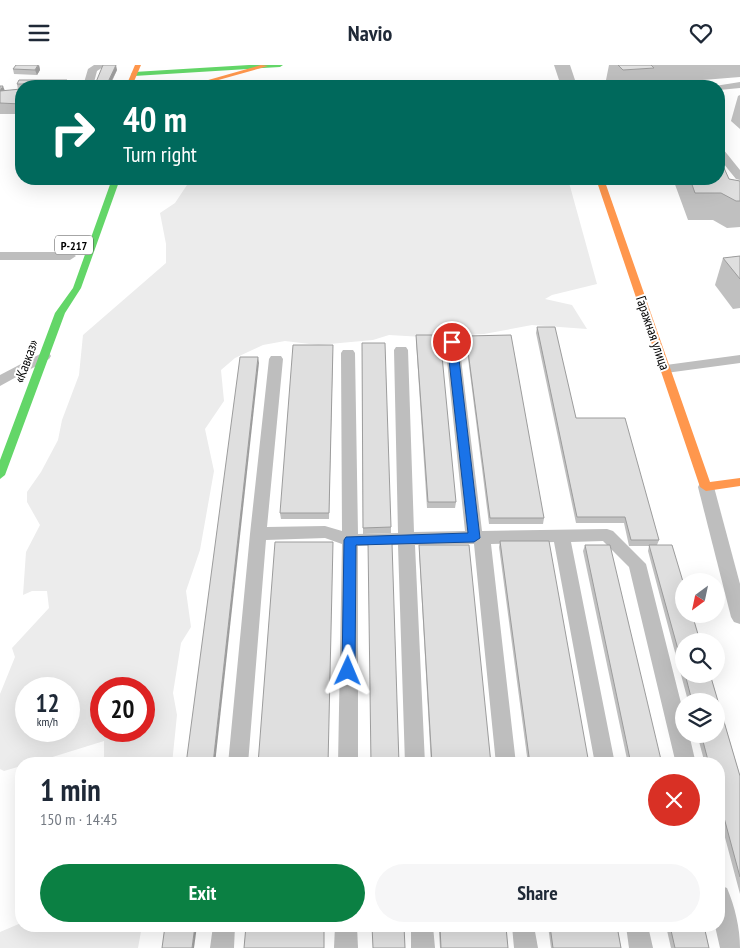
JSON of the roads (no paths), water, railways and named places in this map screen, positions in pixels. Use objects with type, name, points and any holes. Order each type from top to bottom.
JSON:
[{"type":"main road","points":[[223,65],[265,66]]},
{"type":"main road","points":[[136,69],[280,65]]},
{"type":"main road","points":[[210,80],[265,66]]},
{"type":"main road","name":"«Кавказ»","points":[[0,475],[60,313],[77,288],[114,185]]},
{"type":"main road","points":[[94,240],[117,185]]},
{"type":"main road","name":"Гаражная улица","points":[[602,185],[706,487]]},
{"type":"main road","name":"«Кавказ»","points":[[60,313],[61,288]]},
{"type":"main road","points":[[706,487],[740,482]]},
{"type":"street","points":[[562,65],[567,80]]},
{"type":"lane","points":[[90,80],[93,69],[100,65]]},
{"type":"lane","points":[[725,86],[740,85]]},
{"type":"lane","points":[[725,158],[740,177]]},
{"type":"lane","points":[[0,256],[70,256]]},
{"type":"lane","points":[[452,342],[505,757]]},
{"type":"lane","points":[[401,350],[415,757]]},
{"type":"lane","points":[[348,353],[350,540],[348,757]]},
{"type":"lane","points":[[0,381],[44,356]]},
{"type":"lane","points":[[239,757],[258,534],[276,359]]},
{"type":"lane","points":[[666,369],[740,359]]},
{"type":"lane","points":[[706,487],[740,617]]},
{"type":"lane","points":[[258,534],[325,532],[350,540],[606,535],[637,564],[684,757]]},
{"type":"lane","points":[[561,536],[604,757]]},
{"type":"lane","points":[[725,920],[732,948]]},
{"type":"lane","points":[[222,948],[223,932]]},
{"type":"lane","points":[[346,932],[346,948]]},
{"type":"lane","points":[[422,932],[423,948]]},
{"type":"lane","points":[[524,932],[526,948]]},
{"type":"lane","points":[[638,932],[641,948]]}]
